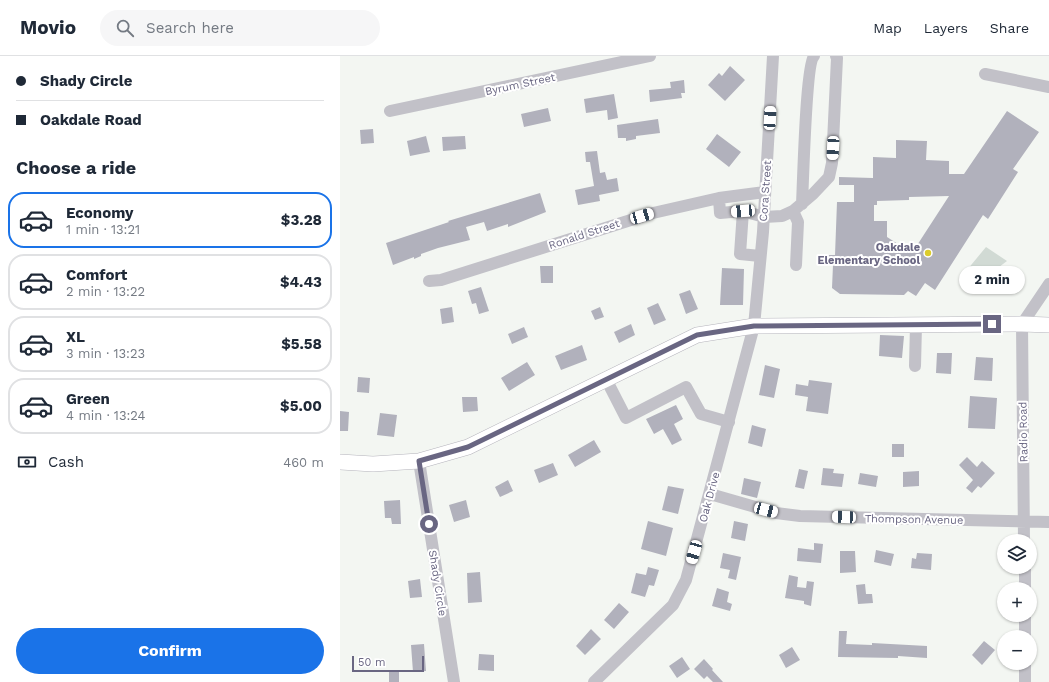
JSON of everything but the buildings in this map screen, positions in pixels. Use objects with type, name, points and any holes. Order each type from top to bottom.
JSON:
[{"type":"main road","points":[[340,462],[373,464],[419,461],[468,447],[697,335],[754,326],[1049,325]]},
{"type":"street","name":"Byrum Street","points":[[390,111],[650,56]]},
{"type":"street","name":"Cora Street","points":[[754,326],[764,217],[773,56]]},
{"type":"street","points":[[796,265],[798,208],[811,59],[814,56]]},
{"type":"street","points":[[719,198],[720,213],[743,211],[764,217],[782,216],[798,208],[829,177],[832,163],[836,56]]},
{"type":"street","points":[[985,74],[1049,87]]},
{"type":"street","name":"Ronald Street","points":[[429,281],[441,280],[631,219],[687,204],[765,192]]},
{"type":"street","points":[[743,211],[740,254],[760,256]]},
{"type":"street","points":[[1022,324],[1049,284]]},
{"type":"street","name":"Radio Road","points":[[1022,324],[1024,534]]},
{"type":"street","points":[[915,366],[916,325]]},
{"type":"street","name":"Oak Drive","points":[[594,682],[665,613],[679,595],[686,580],[754,326]]},
{"type":"street","points":[[606,379],[626,418],[686,387],[701,414],[729,422]]},
{"type":"street","name":"Shady Circle","points":[[419,461],[454,682]]},
{"type":"street","name":"Thompson Avenue","points":[[710,494],[776,513],[800,516],[1049,522]]},
{"type":"street","points":[[1025,670],[1026,682]]},
{"type":"shaded area","points":[[986,247],[1007,261],[999,267],[987,270],[977,280],[970,279],[966,273],[967,270]]},
{"type":"place","name":"Oakdale Elementary School","points":[[928,253]]},
{"type":"route","points":[[429,524],[419,461],[468,447],[697,335],[754,326],[992,324]]}]
